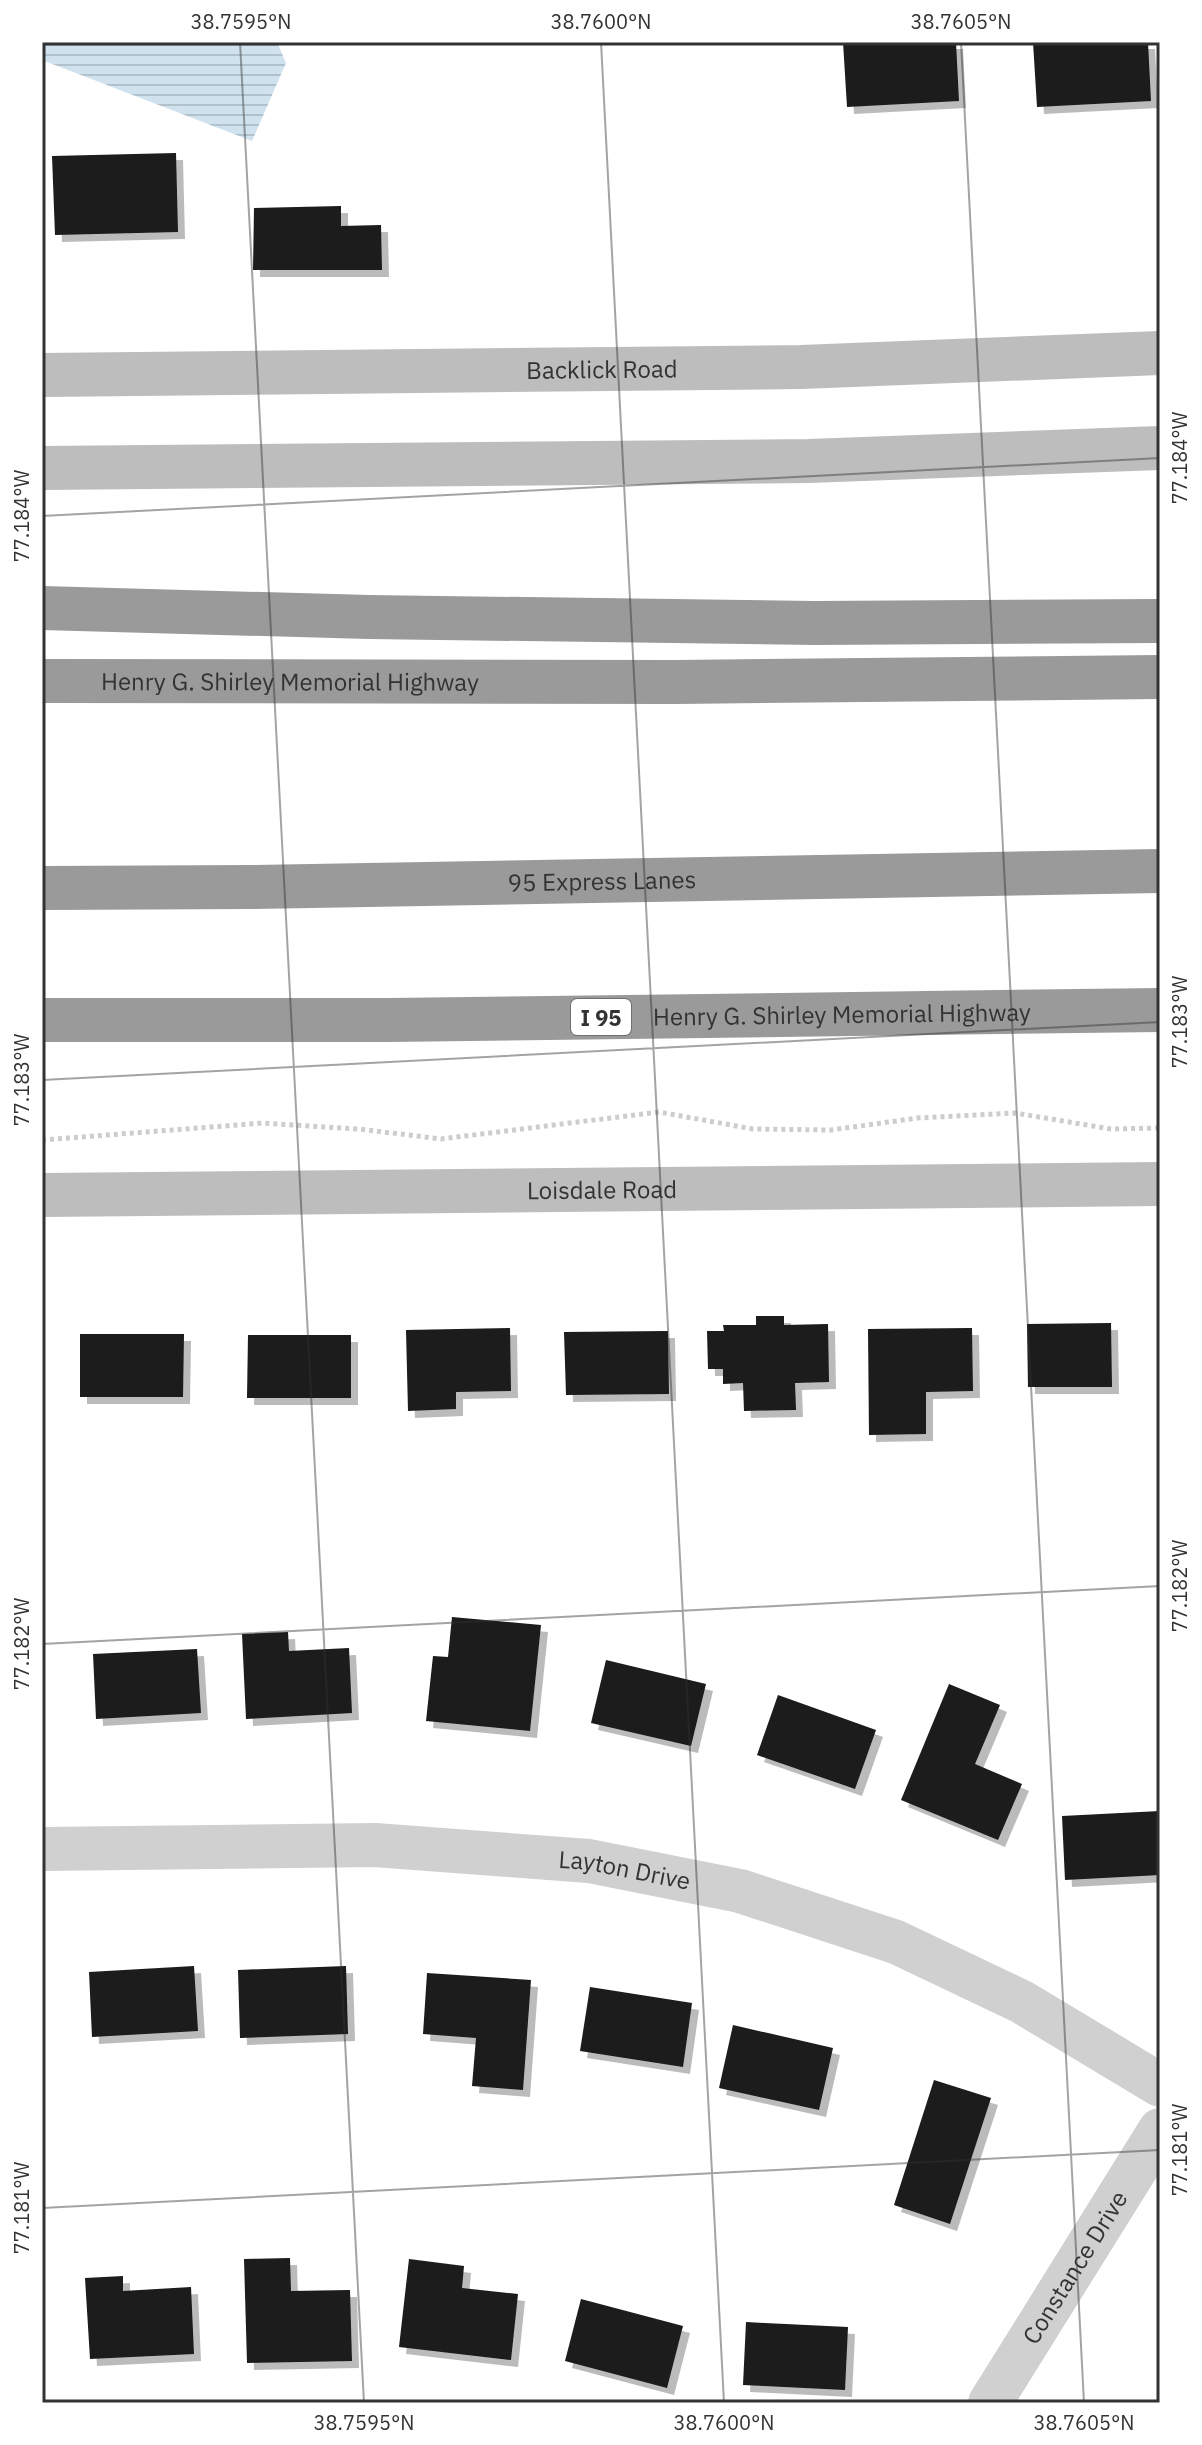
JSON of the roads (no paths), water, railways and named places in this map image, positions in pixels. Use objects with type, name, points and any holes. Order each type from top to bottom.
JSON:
[{"type":"highway","points":[[42,608],[814,623],[1160,621]]},
{"type":"highway","name":"Henry G. Shirley Memorial Highway","points":[[42,681],[691,682],[1160,677]]},
{"type":"highway","name":"95 Express Lanes","points":[[42,888],[297,887],[1160,871]]},
{"type":"highway","name":"Henry G. Shirley Memorial Highway","points":[[42,1020],[389,1020],[1160,1010]]},
{"type":"main road","name":"Backlick Road","points":[[42,375],[801,367],[1160,353]]},
{"type":"main road","points":[[42,468],[809,461],[1160,448]]},
{"type":"main road","name":"Loisdale Road","points":[[42,1195],[1160,1184]]},
{"type":"street","name":"Layton Drive","points":[[42,1849],[375,1845],[589,1861],[740,1891],[896,1942],[1022,2002],[1160,2085]]},
{"type":"street","name":"Constance Drive","points":[[990,2403],[1160,2130]]},
{"type":"water","points":[[42,42],[277,42],[286,63],[252,141],[42,60]]}]
